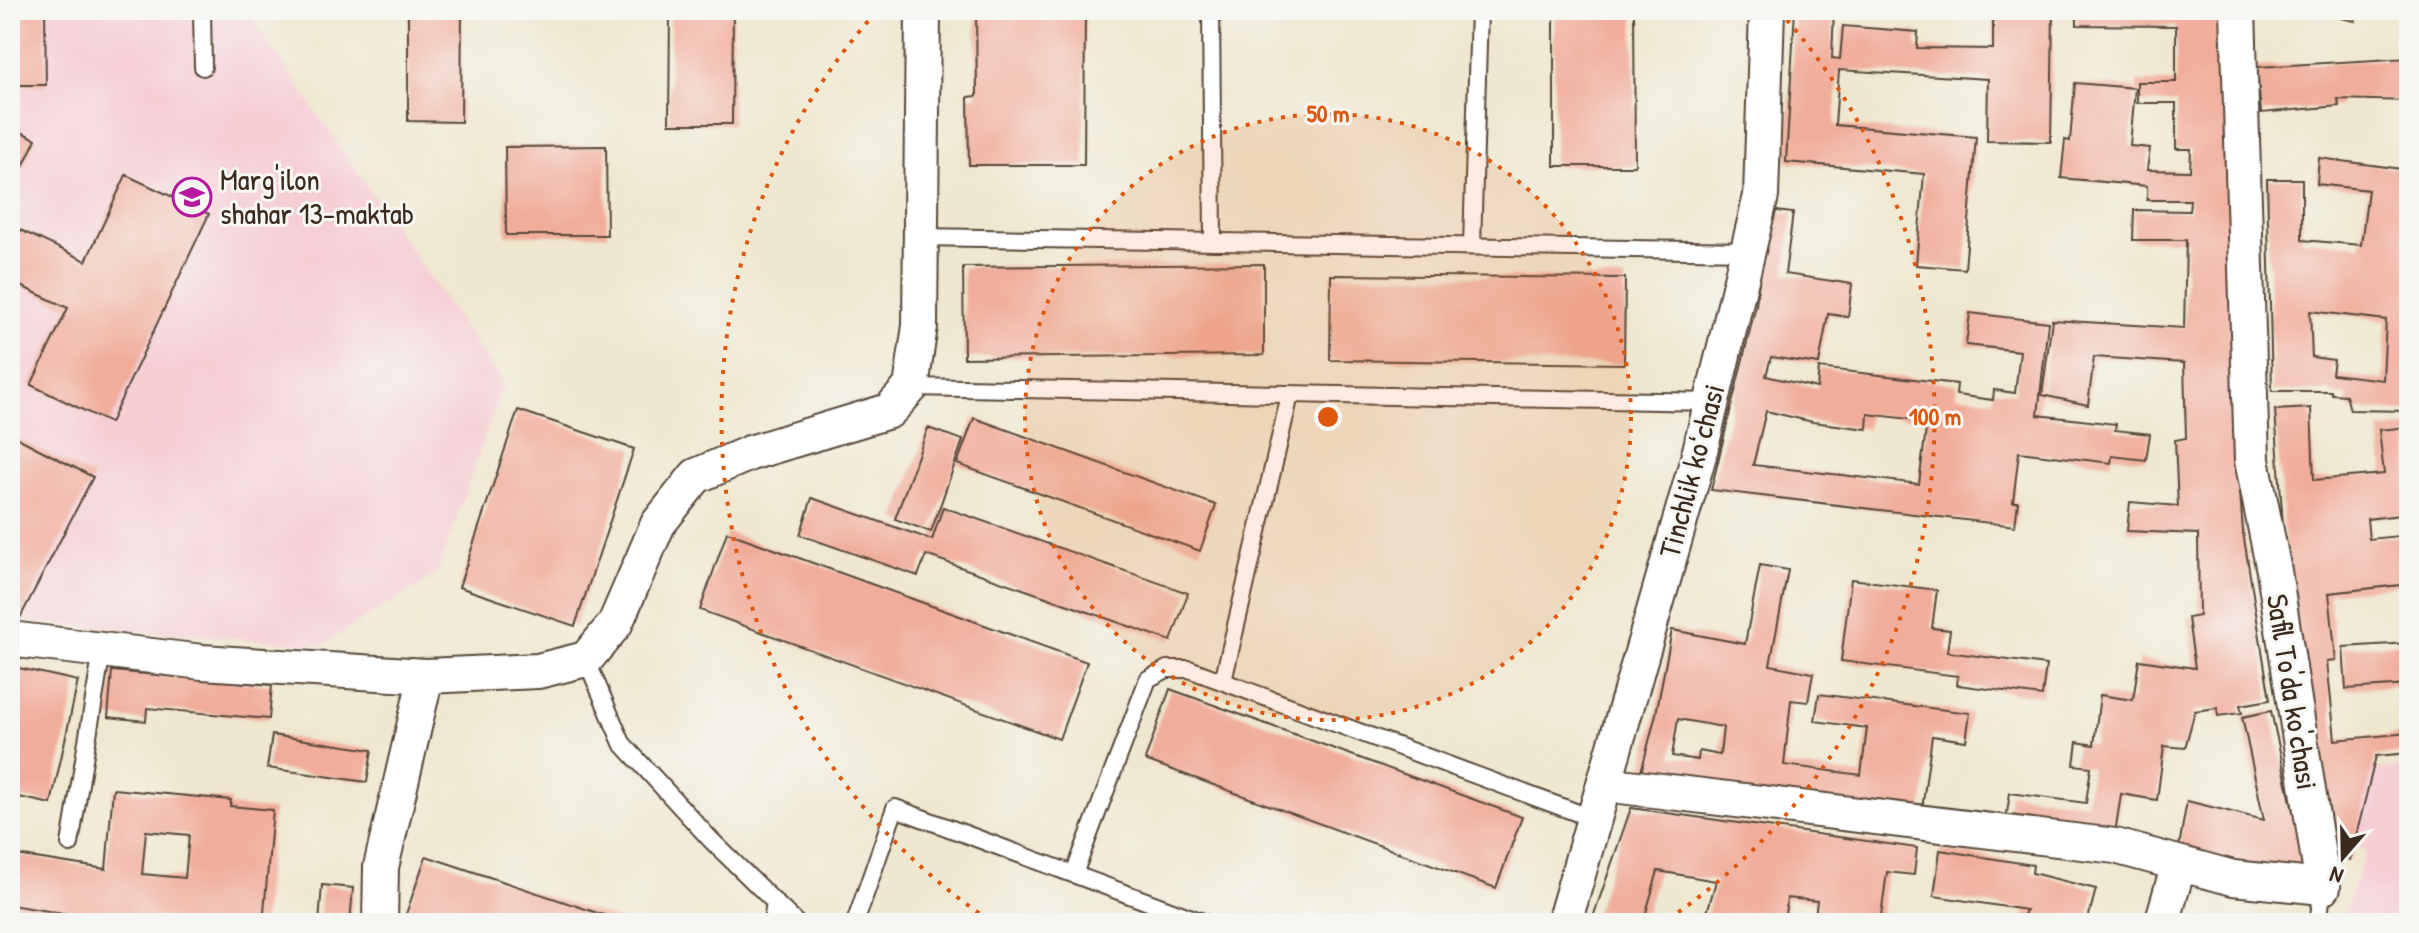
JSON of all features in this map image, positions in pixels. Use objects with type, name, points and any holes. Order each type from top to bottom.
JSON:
[{"type":"street","points":[[10,639],[202,662],[426,676],[538,671],[586,659],[615,624],[658,524],[696,476],[750,453],[889,411],[911,387],[920,326],[923,10]]},
{"type":"street","name":"Tinchlik koʻchasi","points":[[1564,923],[1711,402],[1761,196],[1767,10]]},
{"type":"street","name":"Safil To'da ko'chasi","points":[[2238,10],[2252,460],[2274,571],[2323,887]]},
{"type":"street","points":[[380,923],[381,867],[426,676]]},
{"type":"street","points":[[1604,784],[2115,846],[2233,878],[2323,887]]},
{"type":"street","points":[[2162,923],[2179,864]]},
{"type":"lane","points":[[202,10],[203,67]]},
{"type":"lane","points":[[1211,10],[1213,242]]},
{"type":"lane","points":[[1472,246],[1479,10]]},
{"type":"lane","points":[[920,237],[1747,251]]},
{"type":"lane","points":[[911,387],[1711,402]]},
{"type":"lane","points":[[1223,681],[1290,395]]},
{"type":"lane","points":[[70,844],[102,651]]},
{"type":"lane","points":[[586,659],[622,743],[711,840],[796,923]]},
{"type":"lane","points":[[1074,874],[1148,679],[1167,669],[1189,669],[1594,819]]},
{"type":"lane","points":[[855,923],[895,808],[1205,923]]},
{"type":"lane","points":[[2318,923],[2323,887]]},
{"type":"lane","points":[[772,923],[775,903]]},
{"type":"shaded area","name":"Marg'ilon shahar 13-maktab","points":[[10,10],[246,10],[503,384],[437,574],[322,645],[30,622],[10,617]]},
{"type":"shaded area","points":[[2409,766],[2409,923],[2341,923],[2366,850],[2331,842],[2325,774]]},
{"type":"building","points":[[10,10],[45,10],[46,85],[10,85]]},
{"type":"building","points":[[408,10],[462,10],[461,122],[408,121]]},
{"type":"building","points":[[670,10],[733,10],[732,124],[669,124]]},
{"type":"building","points":[[976,10],[1085,10],[1084,165],[969,165],[968,97],[977,96]]},
{"type":"building","points":[[1554,10],[1634,10],[1635,166],[1554,166]]},
{"type":"building","points":[[1795,10],[1834,10],[1832,58],[1840,59],[1843,26],[1918,32],[1917,48],[1993,49],[1993,10],[2053,10],[2051,142],[1987,141],[1988,79],[1839,70],[1835,125],[1976,137],[1965,269],[1916,265],[1924,174],[1786,162]]},
{"type":"building","points":[[2077,10],[2233,10],[2236,437],[2243,532],[2270,700],[2240,705],[2242,713],[2218,716],[2217,708],[2195,711],[2185,748],[2164,746],[2157,800],[2121,794],[2114,840],[2005,826],[2010,793],[2086,803],[2091,767],[2074,765],[2077,742],[2094,745],[2100,695],[2133,700],[2139,660],[2195,668],[2188,618],[2199,616],[2198,534],[2127,531],[2130,502],[2178,506],[2175,440],[2186,438],[2184,363],[2094,357],[2088,405],[2042,395],[2052,320],[2184,328],[2186,240],[2133,240],[2134,210],[2189,211],[2190,200],[2147,200],[2147,186],[2061,178],[2065,140],[2070,141],[2075,83],[2135,88],[2130,146],[2150,148],[2147,170],[2190,171],[2191,149],[2176,149],[2176,103],[2137,103],[2137,82],[2176,82],[2176,26],[2077,25]]},
{"type":"building","points":[[2324,10],[2357,10],[2355,21],[2323,14]]},
{"type":"building","points":[[2409,58],[2409,101],[2338,99],[2339,106],[2261,113],[2257,67]]},
{"type":"building","points":[[10,127],[36,139],[10,194]]},
{"type":"building","points":[[606,146],[607,235],[506,235],[505,147]]},
{"type":"building","points":[[2319,158],[2409,170],[2409,411],[2350,410],[2346,395],[2332,394],[2331,391],[2272,391],[2267,179],[2302,179],[2302,240],[2361,245],[2368,190],[2317,184]],"holes":[[[2310,311],[2386,320],[2383,380],[2332,374],[2334,360],[2312,357]]]},
{"type":"building","points":[[126,175],[209,214],[110,423],[31,385],[68,308],[10,281],[10,225],[86,261]]},
{"type":"building","points":[[1768,210],[1793,213],[1785,274],[1852,284],[1848,317],[1828,314],[1819,364],[1771,357],[1766,376],[1817,388],[1819,368],[1957,384],[1956,395],[1993,400],[1994,390],[2015,393],[2020,351],[1966,345],[1970,313],[2048,322],[2038,415],[2116,424],[2115,430],[2150,434],[2146,460],[2112,456],[2111,463],[2019,452],[2013,502],[2018,502],[2015,526],[1711,490],[1756,305]],"holes":[[[1766,411],[1813,422],[1867,429],[1868,414],[1927,421],[1919,484],[1753,465]]]},
{"type":"building","points":[[1264,264],[1264,355],[964,358],[963,267]]},
{"type":"building","points":[[1331,275],[1625,278],[1624,364],[1330,360]]},
{"type":"building","points":[[2311,408],[2314,480],[2384,474],[2379,430],[2409,427],[2409,514],[2367,519],[2369,539],[2409,535],[2409,584],[2329,593],[2336,660],[2327,661],[2335,740],[2409,733],[2409,753],[2376,756],[2350,860],[2328,852],[2307,763],[2283,526],[2275,410]]},
{"type":"building","points":[[518,410],[634,449],[575,626],[459,587]]},
{"type":"building","points":[[974,418],[1216,505],[1200,551],[957,464]]},
{"type":"building","points":[[928,428],[963,440],[931,532],[895,519]]},
{"type":"building","points":[[10,434],[93,477],[20,618],[10,613]]},
{"type":"building","points":[[812,498],[932,540],[943,507],[1188,593],[1171,641],[926,555],[918,576],[800,535]]},
{"type":"building","points":[[727,532],[1087,662],[1059,739],[700,610]]},
{"type":"building","points":[[1760,565],[1788,570],[1770,665],[1813,673],[1808,702],[1791,700],[1784,765],[1861,775],[1867,728],[1815,721],[1819,694],[1970,713],[1966,741],[1932,736],[1921,817],[1638,784],[1656,714],[1672,630],[1745,644]],"holes":[[[1678,719],[1723,727],[1720,755],[1699,751],[1698,760],[1672,756]]]},
{"type":"building","points":[[1851,579],[1937,590],[1932,628],[1950,630],[1947,652],[2046,665],[2042,696],[1957,685],[1958,676],[1841,661]]},
{"type":"building","points":[[2409,643],[2409,685],[2346,689],[2343,647]]},
{"type":"building","points":[[10,666],[78,681],[51,804],[10,795]]},
{"type":"building","points":[[112,671],[272,685],[269,719],[147,708],[146,721],[108,717]]},
{"type":"building","points":[[1170,689],[1522,817],[1496,888],[1145,760]]},
{"type":"building","points":[[2271,711],[2306,870],[2276,876],[2178,852],[2187,801],[2264,820],[2242,717]]},
{"type":"building","points":[[272,735],[372,750],[367,782],[267,768]]},
{"type":"building","points":[[113,789],[231,800],[230,806],[273,810],[263,923],[106,923],[105,920],[10,905],[10,854],[106,869]],"holes":[[[146,831],[189,835],[185,878],[142,874]]]},
{"type":"building","points":[[1631,808],[1917,848],[1914,875],[1887,872],[1880,923],[1814,923],[1817,901],[1787,898],[1784,923],[1704,923],[1716,881],[1658,871],[1643,923],[1591,923]]},
{"type":"building","points":[[1940,850],[2033,865],[2032,873],[2096,889],[2087,923],[2049,923],[2023,917],[2026,910],[1934,896]]},
{"type":"building","points":[[426,856],[625,922],[625,923],[403,923]]},
{"type":"building","points":[[322,885],[353,888],[350,923],[319,923]]},
{"type":"place","name":"Marg'ilon shahar 13-maktab","points":[[192,197]]}]
